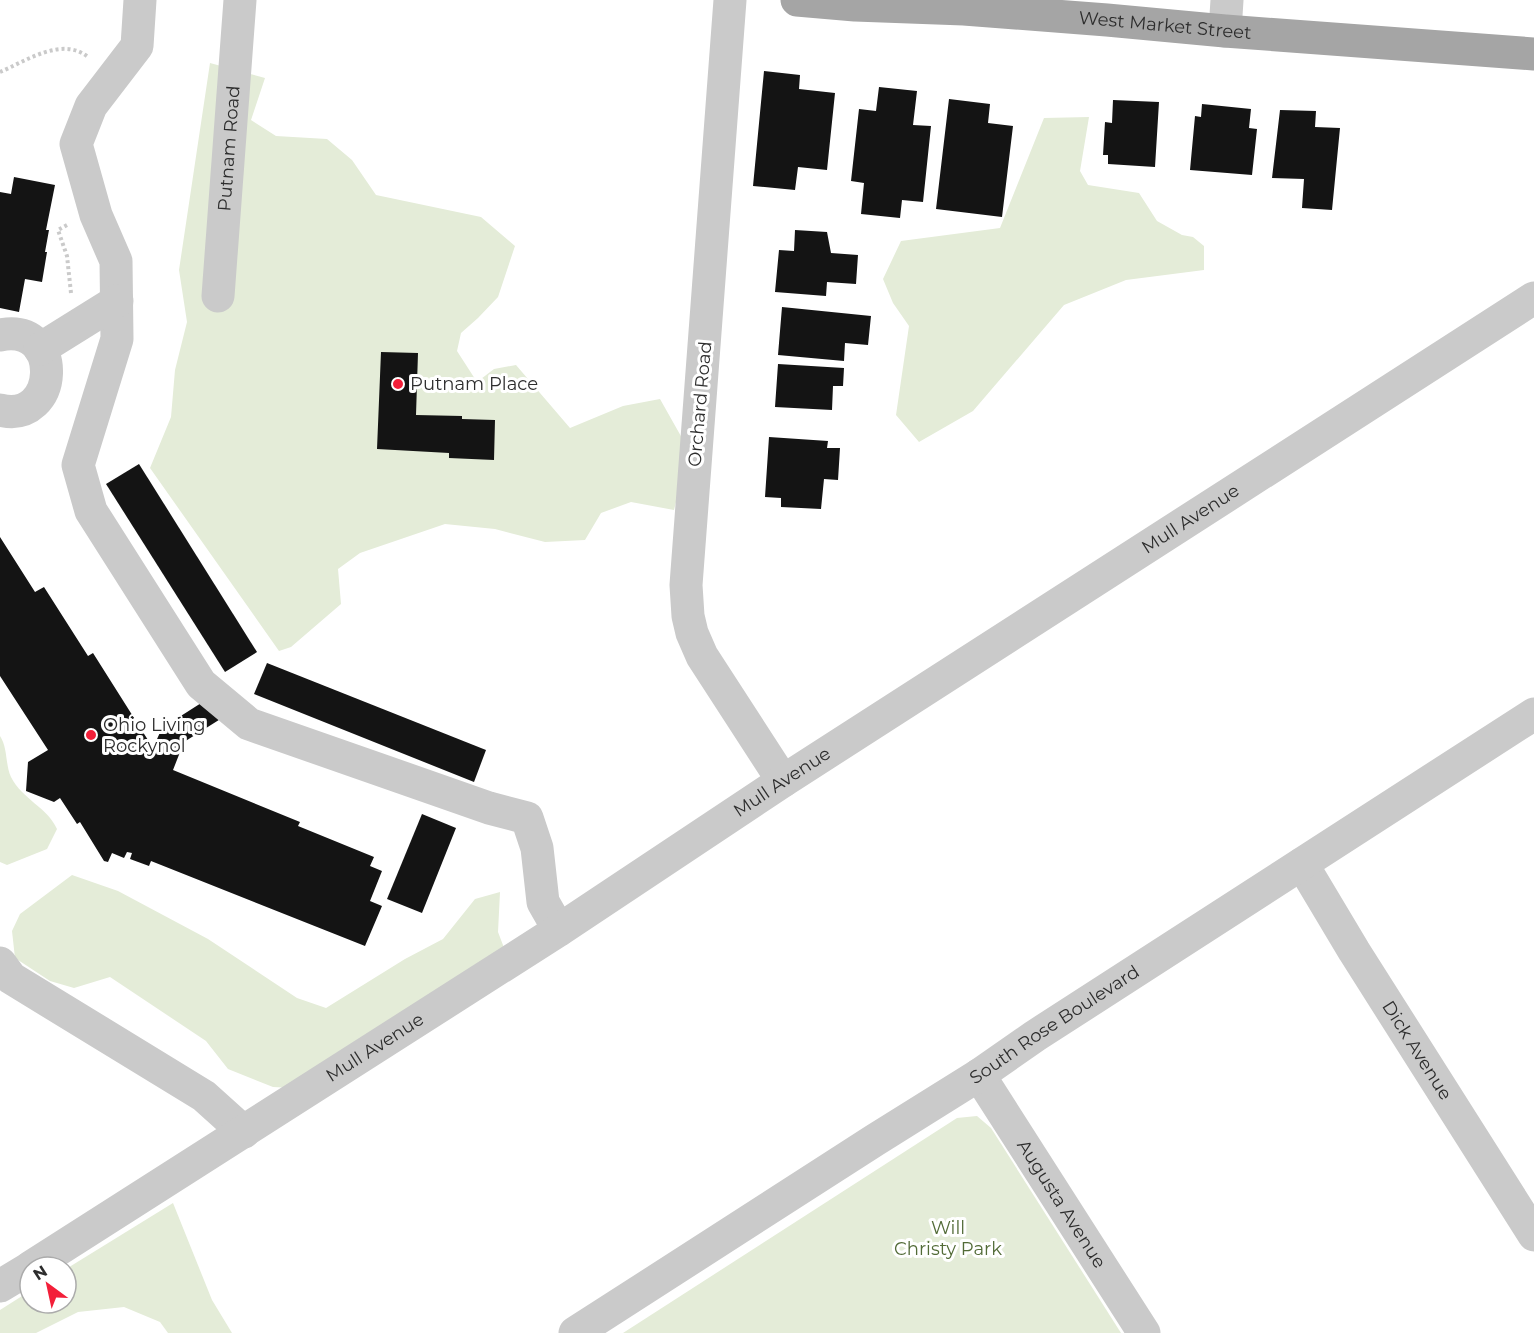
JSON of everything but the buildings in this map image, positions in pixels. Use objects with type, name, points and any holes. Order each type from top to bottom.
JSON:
[{"type":"main road","name":"West Market Street","points":[[797,0],[1107,20],[1226,16],[1534,54]]},
{"type":"street","points":[[140,0],[137,46],[92,106],[76,144],[96,215],[116,261],[117,339],[78,465],[91,511],[201,684],[249,724],[489,808],[527,818],[537,848],[543,902],[559,930]]},
{"type":"street","name":"Putnam Road","points":[[218,296],[240,0]]},
{"type":"street","name":"Orchard Road","points":[[730,0],[686,585],[687,605],[692,633],[702,656],[783,781]]},
{"type":"street","name":"Mull Avenue","points":[[49,1255],[559,930],[783,781],[1534,298]]},
{"type":"street","points":[[40,349],[117,301]]},
{"type":"street","points":[[0,335],[19,335],[31,340],[40,349],[46,361],[48,374],[39,398],[29,406],[16,411],[0,410]]},
{"type":"street","name":"South Rose Boulevard","points":[[575,1333],[979,1075],[1035,1036],[1534,714]]},
{"type":"street","name":"Dick Avenue","points":[[1302,864],[1354,951],[1534,1235]]},
{"type":"street","points":[[0,963],[11,978],[204,1096],[244,1132]]},
{"type":"street","name":"Augusta Avenue","points":[[979,1075],[1144,1333]]},
{"type":"street","name":"Mull Avenue","points":[[0,1287],[18,1275]]},
{"type":"green space","points":[[210,63],[265,78],[251,120],[276,136],[327,139],[352,160],[376,195],[481,217],[515,246],[498,297],[461,333],[457,351],[477,382],[494,369],[516,365],[570,428],[623,406],[660,399],[682,438],[679,490],[674,510],[631,502],[601,513],[585,540],[545,542],[495,529],[445,524],[360,553],[338,569],[341,604],[291,647],[279,651],[150,468],[171,417],[175,370],[187,322],[179,270]]},
{"type":"green space","points":[[1089,117],[1080,171],[1088,185],[1139,193],[1157,221],[1182,235],[1193,237],[1204,246],[1204,270],[1126,280],[1064,305],[973,411],[919,442],[896,415],[909,326],[893,303],[883,279],[901,241],[1000,228],[1044,118]]},
{"type":"green space","points":[[0,736],[11,777],[16,785],[48,815],[57,829],[47,849],[7,865],[0,862]]},
{"type":"green space","points":[[72,875],[118,891],[208,939],[297,998],[326,1008],[405,959],[443,939],[475,899],[500,892],[498,932],[506,953],[293,1088],[273,1087],[228,1069],[206,1041],[110,977],[74,988],[50,981],[15,958],[12,931],[20,914]]},
{"type":"green space","name":"Will Christy Park","points":[[977,1116],[991,1128],[1121,1333],[623,1333],[957,1118]]},
{"type":"green space","points":[[173,1203],[212,1300],[232,1333],[168,1333],[160,1322],[124,1307],[78,1312],[78,1262]]},
{"type":"green space","points":[[18,1299],[18,1315],[72,1315],[36,1333],[0,1333],[0,1310]]},
{"type":"place","name":"Putnam Place","points":[[398,384]]},
{"type":"place","name":"Ohio Living Rockynol","points":[[91,735]]}]
